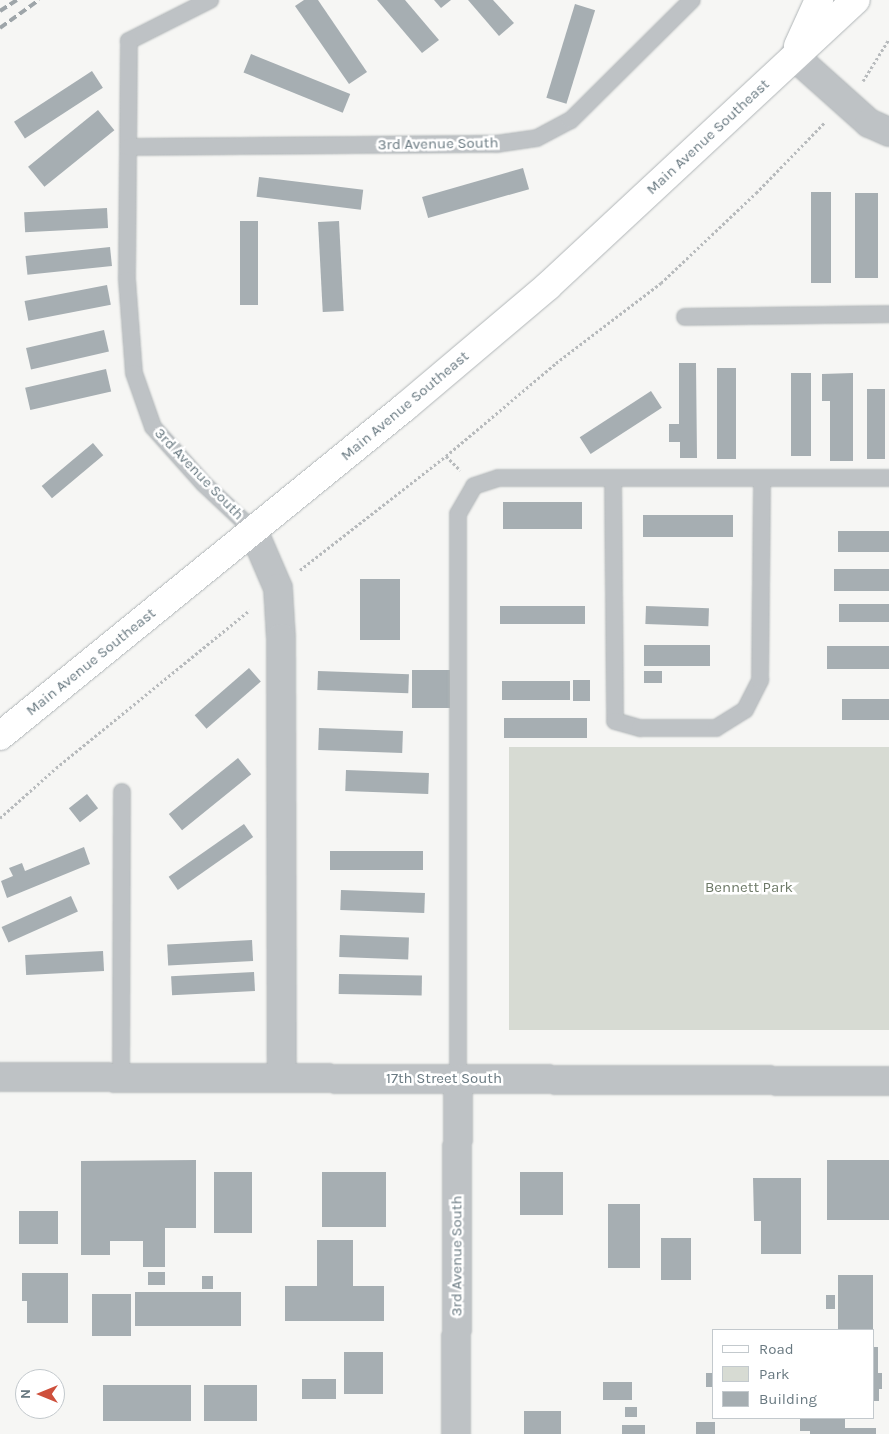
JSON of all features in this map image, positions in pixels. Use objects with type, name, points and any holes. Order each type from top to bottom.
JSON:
[{"type":"main road","name":"Main Avenue Southeast","points":[[794,56],[819,0]]},
{"type":"main road","name":"Main Avenue Southeast","points":[[0,736],[406,407],[548,286],[856,0]]},
{"type":"street","points":[[794,56],[869,122],[889,132]]},
{"type":"street","points":[[253,530],[278,588],[281,638],[282,1078]]},
{"type":"street","name":"17th Street South","points":[[0,1077],[889,1081]]},
{"type":"street","name":"3rd Avenue South","points":[[456,1434],[458,1079]]},
{"type":"lane","name":"3rd Avenue South","points":[[210,0],[130,41],[128,280],[134,373],[153,427],[204,484],[253,530]]},
{"type":"lane","name":"3rd Avenue South","points":[[128,147],[496,144],[537,138],[571,120],[692,0]]},
{"type":"lane","points":[[685,316],[889,314]]},
{"type":"lane","points":[[458,1079],[458,514],[474,486],[499,478],[889,478]]},
{"type":"lane","points":[[613,478],[615,721],[640,728],[716,728],[745,710],[760,680],[762,478]]},
{"type":"lane","points":[[120,1077],[122,792]]},
{"type":"path","points":[[0,818],[56,768],[278,588],[446,456],[556,363],[661,283],[756,193],[868,76],[889,39]]},
{"type":"green space","name":"Bennett Park","points":[[509,747],[889,747],[889,1030],[509,1030]]},
{"type":"building","points":[[304,0],[318,0],[367,72],[349,84],[295,6]]},
{"type":"building","points":[[377,0],[405,0],[439,40],[422,53]]},
{"type":"building","points":[[434,0],[451,0],[441,8]]},
{"type":"building","points":[[468,0],[493,0],[514,23],[499,36]]},
{"type":"building","points":[[575,4],[595,10],[566,104],[546,98]]},
{"type":"building","points":[[251,54],[350,94],[343,113],[244,73]]},
{"type":"building","points":[[92,71],[103,88],[25,138],[14,122]]},
{"type":"building","points":[[98,110],[114,130],[44,187],[28,167]]},
{"type":"building","points":[[523,168],[529,189],[428,218],[422,197]]},
{"type":"building","points":[[259,177],[363,190],[361,210],[257,197]]},
{"type":"building","points":[[811,192],[831,192],[831,283],[811,283]]},
{"type":"building","points":[[855,193],[878,193],[878,278],[855,278]]},
{"type":"building","points":[[107,208],[108,228],[25,232],[24,212]]},
{"type":"building","points":[[240,221],[258,221],[258,305],[240,305]]},
{"type":"building","points":[[339,221],[344,311],[323,312],[318,222]]},
{"type":"building","points":[[110,247],[112,266],[27,275],[25,256]]},
{"type":"building","points":[[107,285],[111,305],[28,321],[25,301]]},
{"type":"building","points":[[104,330],[109,351],[31,369],[26,348]]},
{"type":"building","points":[[679,363],[696,363],[697,458],[680,458],[680,442],[669,442],[669,424],[679,424]]},
{"type":"building","points":[[717,368],[736,368],[736,459],[717,459]]},
{"type":"building","points":[[106,369],[111,391],[30,410],[25,388]]},
{"type":"building","points":[[791,373],[811,373],[811,456],[791,456]]},
{"type":"building","points":[[853,373],[853,461],[830,461],[830,401],[822,401],[822,374]]},
{"type":"building","points":[[867,389],[885,389],[885,459],[867,459]]},
{"type":"building","points":[[651,391],[662,408],[591,454],[580,437]]},
{"type":"building","points":[[93,443],[103,455],[52,498],[42,486]]},
{"type":"building","points":[[503,502],[582,502],[582,529],[503,529]]},
{"type":"building","points":[[643,515],[733,515],[733,537],[643,537]]},
{"type":"building","points":[[838,531],[889,531],[889,552],[838,552]]},
{"type":"building","points":[[834,569],[889,569],[889,591],[834,591]]},
{"type":"building","points":[[360,579],[400,579],[400,640],[360,640]]},
{"type":"building","points":[[839,604],[889,604],[889,622],[839,622]]},
{"type":"building","points":[[500,606],[585,606],[585,624],[500,624]]},
{"type":"building","points":[[646,606],[709,608],[708,626],[645,624]]},
{"type":"building","points":[[644,645],[710,645],[710,666],[644,666]]},
{"type":"building","points":[[827,646],[889,646],[889,669],[827,669]]},
{"type":"building","points":[[249,668],[261,682],[206,729],[195,715]]},
{"type":"building","points":[[412,670],[451,670],[451,708],[412,708]]},
{"type":"building","points":[[318,671],[409,674],[408,693],[317,690]]},
{"type":"building","points":[[644,671],[662,671],[662,683],[644,683]]},
{"type":"building","points":[[573,680],[590,680],[590,701],[573,701]]},
{"type":"building","points":[[502,681],[570,681],[570,700],[502,700]]},
{"type":"building","points":[[842,699],[889,699],[889,720],[842,720]]},
{"type":"building","points":[[504,718],[587,718],[587,738],[504,738]]},
{"type":"building","points":[[319,728],[403,731],[402,753],[318,750]]},
{"type":"building","points":[[238,758],[251,774],[182,830],[169,814]]},
{"type":"building","points":[[346,770],[429,773],[428,794],[345,791]]},
{"type":"building","points":[[87,794],[98,808],[80,822],[69,808]]},
{"type":"building","points":[[244,824],[253,837],[178,890],[169,877]]},
{"type":"building","points":[[84,847],[90,864],[7,898],[1,881],[13,876],[9,868],[22,863],[25,871]]},
{"type":"building","points":[[330,851],[423,851],[423,870],[330,870]]},
{"type":"building","points":[[341,890],[425,893],[424,913],[340,910]]},
{"type":"building","points":[[71,896],[78,912],[8,942],[2,927]]},
{"type":"building","points":[[340,935],[409,937],[408,959],[339,957]]},
{"type":"building","points":[[252,940],[253,961],[168,965],[167,944]]},
{"type":"building","points":[[103,951],[104,971],[26,975],[25,955]]},
{"type":"building","points":[[254,972],[255,991],[172,995],[171,976]]},
{"type":"building","points":[[339,974],[422,975],[422,995],[339,994]]},
{"type":"building","points":[[196,1160],[196,1228],[165,1228],[165,1267],[143,1267],[143,1241],[110,1241],[110,1255],[81,1255],[81,1161]]},
{"type":"building","points":[[827,1160],[889,1160],[889,1220],[827,1220]]},
{"type":"building","points":[[214,1172],[252,1172],[252,1233],[214,1233]]},
{"type":"building","points":[[322,1172],[386,1172],[386,1227],[322,1227]]},
{"type":"building","points":[[520,1172],[563,1172],[563,1215],[520,1215]]},
{"type":"building","points":[[753,1178],[801,1178],[801,1254],[761,1254],[761,1221],[754,1221]]},
{"type":"building","points":[[608,1204],[640,1204],[640,1268],[608,1268]]},
{"type":"building","points":[[19,1211],[58,1211],[58,1244],[19,1244]]},
{"type":"building","points":[[661,1238],[691,1238],[691,1280],[661,1280]]},
{"type":"building","points":[[317,1240],[353,1240],[353,1286],[384,1286],[384,1321],[285,1321],[285,1286],[317,1286]]},
{"type":"building","points":[[148,1272],[165,1272],[165,1285],[148,1285]]},
{"type":"building","points":[[22,1273],[68,1273],[68,1323],[27,1323],[27,1301],[22,1301]]},
{"type":"building","points":[[838,1275],[873,1275],[873,1329],[838,1329]]},
{"type":"building","points":[[202,1276],[213,1276],[213,1289],[202,1289]]},
{"type":"building","points":[[135,1292],[241,1292],[241,1326],[135,1326]]},
{"type":"building","points":[[92,1294],[131,1294],[131,1336],[92,1336]]},
{"type":"building","points":[[826,1295],[835,1295],[835,1309],[826,1309]]},
{"type":"building","points":[[874,1347],[878,1347],[878,1373],[882,1373],[882,1389],[879,1389],[879,1401],[874,1401]]},
{"type":"building","points":[[344,1352],[383,1352],[383,1394],[344,1394]]},
{"type":"building","points":[[706,1373],[712,1373],[712,1387],[706,1387]]},
{"type":"building","points":[[302,1379],[336,1379],[336,1399],[302,1399]]},
{"type":"building","points":[[603,1382],[632,1382],[632,1400],[603,1400]]},
{"type":"building","points":[[103,1385],[191,1385],[191,1421],[103,1421]]},
{"type":"building","points":[[204,1385],[257,1385],[257,1421],[204,1421]]},
{"type":"building","points":[[625,1407],[637,1407],[637,1417],[625,1417]]},
{"type":"building","points":[[524,1411],[561,1411],[561,1434],[524,1434]]},
{"type":"building","points":[[800,1419],[845,1419],[845,1428],[876,1428],[876,1434],[810,1434],[810,1431],[800,1431]]},
{"type":"building","points":[[696,1422],[715,1422],[715,1434],[696,1434]]},
{"type":"building","points":[[622,1425],[645,1425],[645,1434],[622,1434]]},
{"type":"railway","points":[[0,11],[17,0]]},
{"type":"railway","points":[[0,28],[39,0]]}]
